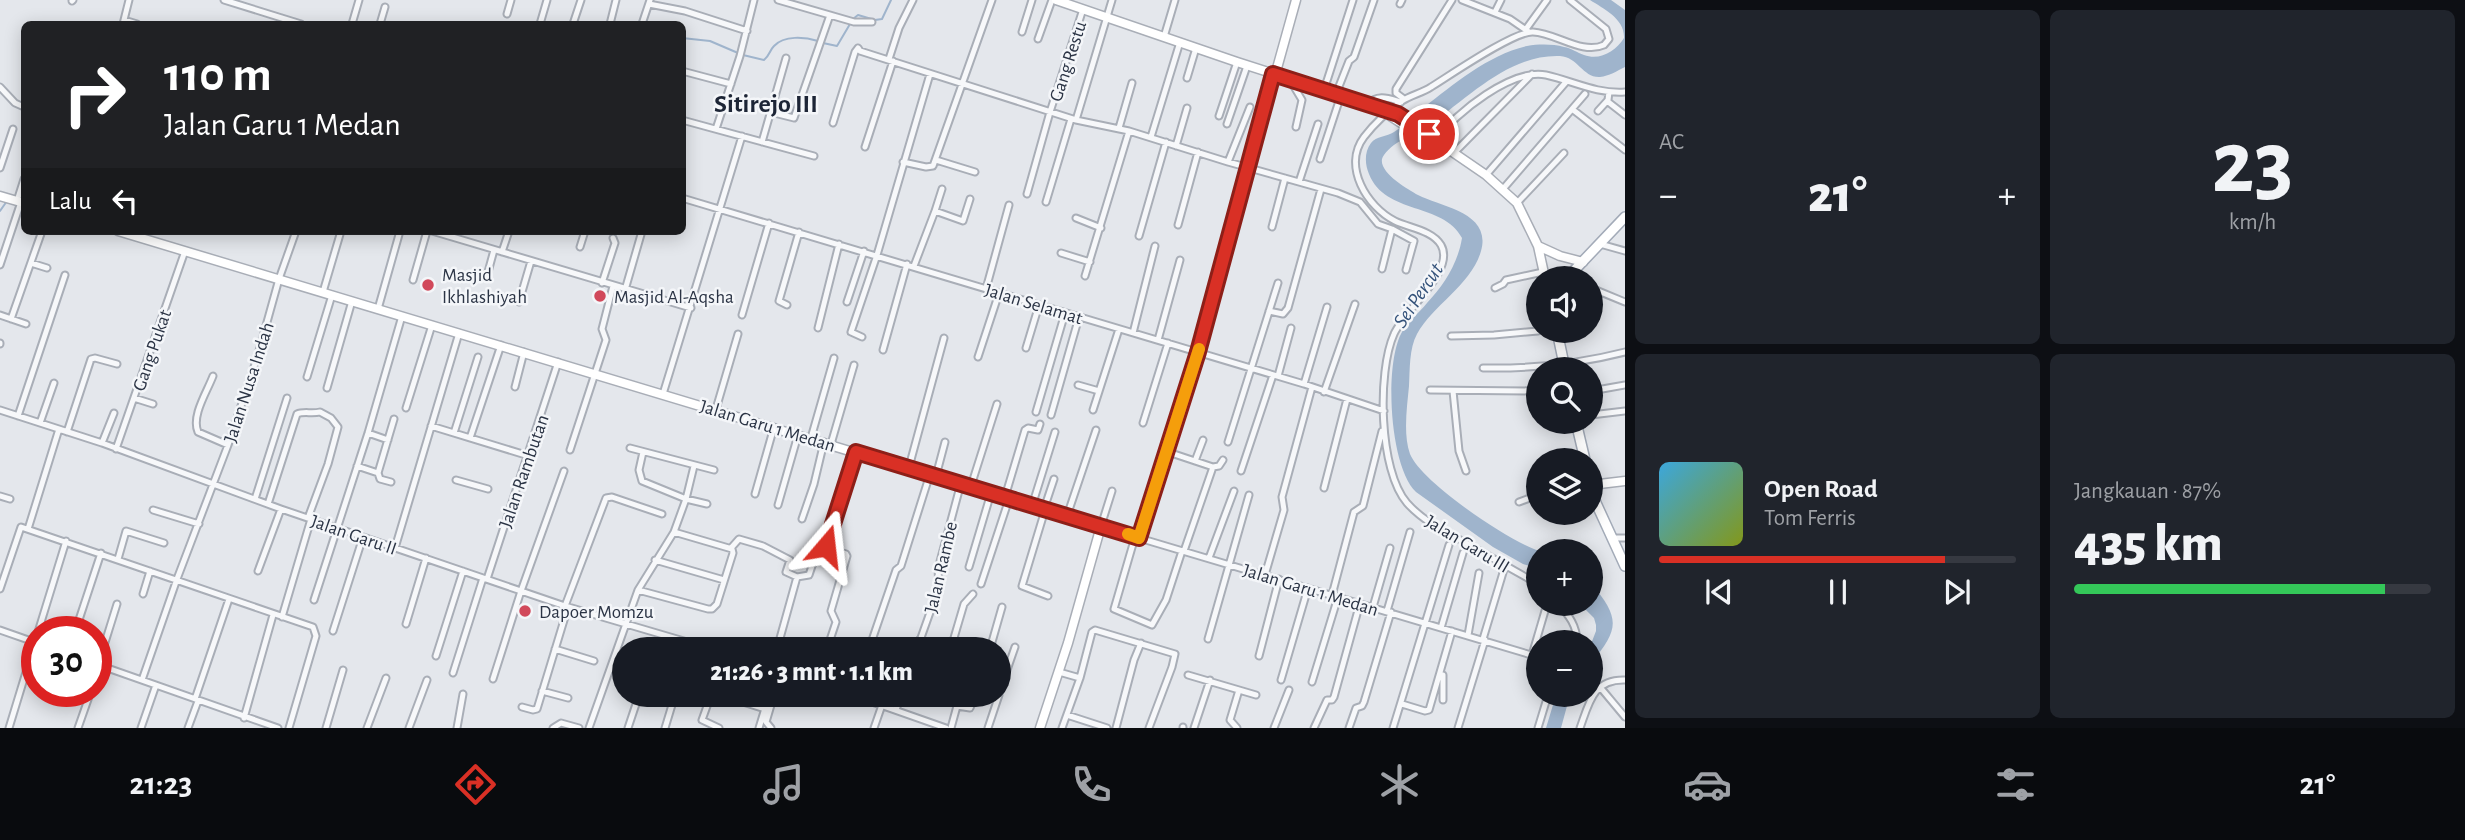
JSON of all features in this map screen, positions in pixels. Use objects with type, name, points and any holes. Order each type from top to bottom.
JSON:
[{"type":"main road","points":[[1579,266],[1625,218]]},
{"type":"main road","points":[[1603,520],[1625,566]]},
{"type":"street","points":[[123,21],[130,0]]},
{"type":"street","points":[[224,0],[291,21]]},
{"type":"street","points":[[353,21],[359,0]]},
{"type":"street","points":[[507,14],[511,0]]},
{"type":"street","points":[[541,21],[547,0]]},
{"type":"street","points":[[574,21],[581,0]]},
{"type":"street","points":[[611,21],[616,0]]},
{"type":"street","points":[[716,129],[741,54],[754,0]]},
{"type":"street","points":[[778,0],[796,2],[851,21],[872,22]]},
{"type":"street","points":[[865,147],[899,28],[913,0]]},
{"type":"street","points":[[903,162],[931,168],[936,160],[992,0]]},
{"type":"street","points":[[1022,32],[1032,0]]},
{"type":"street","points":[[1038,39],[1054,0],[1070,2],[1105,17],[1368,104],[1393,115],[1430,137],[1441,149],[1452,152],[1486,176],[1517,203],[1538,246],[1542,266]]},
{"type":"street","points":[[1046,202],[1112,0]]},
{"type":"street","points":[[1164,37],[1175,0]]},
{"type":"street","points":[[1213,467],[1166,600],[1152,625],[1114,609],[1168,452],[1198,352],[1273,74],[1296,0]]},
{"type":"street","points":[[1324,90],[1353,0]]},
{"type":"street","points":[[1320,159],[1349,61],[1354,57],[1374,0]]},
{"type":"street","points":[[1403,101],[1396,89],[1452,0]]},
{"type":"street","points":[[1495,12],[1502,0]]},
{"type":"street","points":[[1393,115],[1403,101],[1528,31],[1547,0]]},
{"type":"street","points":[[1466,1],[1495,12],[1528,31],[1590,49],[1604,46],[1609,39],[1606,29],[1570,0]]},
{"type":"street","points":[[643,21],[649,2],[747,31]]},
{"type":"street","points":[[381,21],[385,7]]},
{"type":"street","name":"Gang Restu","points":[[1027,194],[1083,9]]},
{"type":"street","points":[[770,112],[794,118],[830,15]]},
{"type":"street","points":[[1151,137],[1180,43]]},
{"type":"street","points":[[1187,78],[1196,48]]},
{"type":"street","points":[[833,123],[856,49],[1073,119],[1151,137],[1360,202],[1378,224],[1415,242],[1406,270]]},
{"type":"street","points":[[762,142],[786,58]]},
{"type":"street","points":[[1219,116],[1237,62]]},
{"type":"street","points":[[1227,124],[1247,66]]},
{"type":"street","points":[[686,72],[731,84]]},
{"type":"street","points":[[862,337],[851,332],[877,255],[929,74]]},
{"type":"street","points":[[1452,152],[1532,74]]},
{"type":"street","points":[[1430,137],[1478,101],[1513,80],[1532,74],[1544,75],[1592,90],[1625,92]]},
{"type":"street","points":[[1290,80],[1302,100],[1296,127]]},
{"type":"street","points":[[1486,176],[1566,82]]},
{"type":"street","points":[[1119,128],[1132,83]]},
{"type":"street","points":[[0,87],[21,106]]},
{"type":"street","points":[[1598,111],[1607,101],[1609,92]]},
{"type":"street","points":[[1503,189],[1585,94]]},
{"type":"street","points":[[1368,104],[1373,99],[1382,97],[1403,101]]},
{"type":"street","points":[[1607,101],[1625,115]]},
{"type":"street","points":[[1228,162],[1250,107]]},
{"type":"street","points":[[1176,146],[1187,108]]},
{"type":"street","points":[[1572,109],[1625,150]]},
{"type":"street","name":"Jalan Garu III","points":[[1393,115],[1361,140],[1355,162],[1357,178],[1378,209],[1394,221],[1433,237],[1441,245],[1445,257],[1440,273],[1394,333],[1387,356],[1383,426],[1393,479],[1407,503],[1427,521],[1526,577]]},
{"type":"street","points":[[686,121],[814,156]]},
{"type":"street","points":[[1299,182],[1318,124]]},
{"type":"street","points":[[0,168],[13,129]]},
{"type":"street","points":[[1086,276],[1129,131]]},
{"type":"street","points":[[663,394],[742,136]]},
{"type":"street","points":[[1139,236],[1166,142]]},
{"type":"street","points":[[1178,225],[1198,152]]},
{"type":"street","points":[[1517,203],[1564,153]]},
{"type":"street","points":[[936,160],[975,172]]},
{"type":"street","points":[[1272,227],[1285,178]]},
{"type":"street","points":[[1269,311],[1283,314],[1288,308],[1321,188]]},
{"type":"street","points":[[883,350],[911,265],[942,189]]},
{"type":"street","points":[[0,196],[21,202],[0,265]]},
{"type":"street","name":"Jalan Selamat","points":[[686,199],[1304,384],[1384,411]]},
{"type":"street","points":[[935,211],[963,221],[970,199]]},
{"type":"street","points":[[986,289],[1009,205]]},
{"type":"street","points":[[1076,218],[1101,228]]},
{"type":"street","points":[[741,314],[769,223]]},
{"type":"street","points":[[1382,269],[1392,229]]},
{"type":"street","points":[[787,305],[779,301],[799,232]]},
{"type":"street","points":[[11,319],[41,235]]},
{"type":"street","name":"Jalan Garu 1 Medan","points":[[131,235],[1526,653]]},
{"type":"street","name":"Jalan Nusa Indah","points":[[142,680],[228,445],[295,235]]},
{"type":"street","points":[[323,292],[340,235]]},
{"type":"street","points":[[378,309],[399,235]]},
{"type":"street","points":[[413,280],[429,235]]},
{"type":"street","points":[[453,235],[494,250],[691,308]]},
{"type":"street","points":[[502,252],[508,235]]},
{"type":"street","points":[[580,247],[584,235]]},
{"type":"street","points":[[625,290],[641,235]]},
{"type":"street","points":[[602,283],[615,243],[613,238]]},
{"type":"street","points":[[818,328],[839,244]]},
{"type":"street","points":[[1600,244],[1625,251]]},
{"type":"street","points":[[1133,333],[1155,246]]},
{"type":"street","points":[[1538,246],[1583,262]]},
{"type":"street","points":[[488,272],[494,250]]},
{"type":"street","name":"Gang Pukat","points":[[116,449],[185,251]]},
{"type":"street","points":[[847,302],[864,251]]},
{"type":"street","points":[[1061,253],[1090,262]]},
{"type":"street","points":[[1158,341],[1180,260]]},
{"type":"street","points":[[519,302],[531,261]]},
{"type":"street","points":[[31,263],[47,268]]},
{"type":"street","points":[[18,416],[65,275]]},
{"type":"street","points":[[1495,288],[1506,280],[1526,277]]},
{"type":"street","points":[[1228,442],[1278,283]]},
{"type":"street","points":[[570,450],[606,340],[602,329],[613,286]]},
{"type":"street","points":[[978,357],[999,293]]},
{"type":"street","points":[[1603,293],[1625,302]]},
{"type":"street","points":[[307,377],[332,295]]},
{"type":"street","points":[[327,388],[352,301]]},
{"type":"street","points":[[1324,391],[1355,304]]},
{"type":"street","points":[[1026,348],[1039,305]]},
{"type":"street","points":[[1304,384],[1327,307]]},
{"type":"street","points":[[1036,412],[1065,313]]},
{"type":"street","points":[[0,315],[26,324]]},
{"type":"street","points":[[314,600],[368,433],[402,316]]},
{"type":"street","points":[[1051,415],[1080,317]]},
{"type":"street","points":[[406,408],[432,325]]},
{"type":"street","points":[[1241,471],[1291,328]]},
{"type":"street","points":[[1093,410],[1119,329]]},
{"type":"street","points":[[1451,336],[1526,332]]},
{"type":"street","points":[[395,548],[459,333]]},
{"type":"street","points":[[716,409],[738,334]]},
{"type":"street","points":[[909,467],[944,338]]},
{"type":"street","points":[[1143,423],[1168,343]]},
{"type":"street","points":[[470,438],[501,345]]},
{"type":"street","points":[[515,387],[524,352]]},
{"type":"street","points":[[1603,358],[1625,352]]},
{"type":"street","points":[[454,433],[478,357]]},
{"type":"street","points":[[811,438],[834,358]]},
{"type":"street","points":[[66,432],[92,359],[117,364]]},
{"type":"street","name":"Jalan Rambutan","points":[[453,673],[529,456],[558,362]]},
{"type":"street","points":[[802,519],[854,365]]},
{"type":"street","points":[[1483,368],[1526,368]]},
{"type":"street","points":[[213,376],[196,420],[196,428],[198,432],[228,445]]},
{"type":"street","points":[[40,423],[54,383]]},
{"type":"street","points":[[1078,385],[1099,391]]},
{"type":"street","points":[[1603,389],[1625,385]]},
{"type":"street","points":[[1265,575],[1284,510],[1282,498],[1312,387]]},
{"type":"street","points":[[1430,390],[1526,391]]},
{"type":"street","points":[[1453,391],[1459,452],[1466,471]]},
{"type":"street","points":[[134,398],[153,404]]},
{"type":"street","points":[[255,499],[287,398]]},
{"type":"street","points":[[1324,488],[1347,399]]},
{"type":"street","points":[[971,486],[997,404]]},
{"type":"street","name":"Jalan Garu II","points":[[0,410],[102,443],[281,509],[566,607],[665,637]]},
{"type":"street","points":[[1603,414],[1625,411]]},
{"type":"street","points":[[268,504],[297,414],[320,412],[331,418],[338,427],[282,617]]},
{"type":"street","points":[[102,443],[114,413]]},
{"type":"street","points":[[391,482],[378,478],[378,473],[394,419]]},
{"type":"street","points":[[981,584],[1025,430],[1038,430],[1040,424]]},
{"type":"street","points":[[431,426],[529,456]]},
{"type":"street","points":[[1312,681],[1354,512],[1363,506],[1383,426]]},
{"type":"street","points":[[755,494],[774,427]]},
{"type":"street","points":[[28,529],[59,429]]},
{"type":"street","points":[[1067,516],[1096,430]]},
{"type":"street","points":[[1032,506],[1055,432]]},
{"type":"street","points":[[368,433],[388,440]]},
{"type":"street","points":[[778,505],[798,435]]},
{"type":"street","points":[[1195,461],[1203,440]]},
{"type":"street","points":[[873,637],[945,442]]},
{"type":"street","points":[[630,449],[714,470]]},
{"type":"street","points":[[643,452],[639,470],[642,481],[706,504]]},
{"type":"street","points":[[827,548],[829,534],[856,452]]},
{"type":"street","points":[[1168,452],[1213,467],[1219,466],[1223,460]]},
{"type":"street","points":[[357,466],[378,473]]},
{"type":"street","points":[[589,728],[638,590],[674,532],[694,466]]},
{"type":"street","points":[[493,679],[564,471]]},
{"type":"street","points":[[1048,596],[1022,586],[1054,479]]},
{"type":"street","points":[[456,480],[488,489]]},
{"type":"street","points":[[1603,484],[1625,481]]},
{"type":"street","name":"Jalan Rambe","points":[[921,637],[939,587],[938,569],[961,483]]},
{"type":"street","points":[[1040,728],[1112,491]]},
{"type":"street","points":[[1209,558],[1234,491]]},
{"type":"street","points":[[969,567],[992,493]]},
{"type":"street","points":[[1209,639],[1249,495]]},
{"type":"street","points":[[0,496],[10,499]]},
{"type":"street","points":[[522,707],[536,710],[566,607],[604,500],[611,497],[662,514]]},
{"type":"street","points":[[1519,502],[1526,499]]},
{"type":"street","points":[[258,571],[281,509]]},
{"type":"street","points":[[153,510],[199,524]]},
{"type":"street","points":[[0,589],[19,528],[28,529],[313,627],[316,633],[289,728]]},
{"type":"street","points":[[118,559],[126,531],[164,543]]},
{"type":"street","points":[[674,532],[731,548]]},
{"type":"street","points":[[1349,728],[1356,709],[1364,702],[1410,532]]},
{"type":"street","points":[[334,631],[363,537]]},
{"type":"street","points":[[1611,538],[1625,538]]},
{"type":"street","points":[[731,548],[739,539],[763,546],[790,560],[786,572],[797,577],[809,575],[817,549],[827,548],[846,554],[831,611],[836,622],[831,637]]},
{"type":"street","points":[[44,616],[66,541]]},
{"type":"street","points":[[1394,728],[1427,624],[1448,545]]},
{"type":"street","points":[[638,590],[712,610],[717,604],[733,554],[731,548]]},
{"type":"street","points":[[1373,607],[1390,548]]},
{"type":"street","points":[[80,616],[102,553]]},
{"type":"street","points":[[1441,628],[1463,553]]},
{"type":"street","points":[[407,624],[426,558]]},
{"type":"street","points":[[655,561],[724,580]]},
{"type":"street","points":[[1458,728],[1505,566]]},
{"type":"street","points":[[143,594],[150,571]]},
{"type":"street","points":[[436,656],[463,571]]},
{"type":"street","points":[[1468,635],[1479,573]]},
{"type":"street","points":[[780,637],[797,577]]},
{"type":"street","points":[[1259,656],[1279,579]]},
{"type":"street","points":[[1280,680],[1308,588]]},
{"type":"street","points":[[956,637],[964,604],[973,594]]},
{"type":"street","points":[[188,728],[229,598]]},
{"type":"street","points":[[112,620],[117,604]]},
{"type":"street","points":[[1314,728],[1329,699],[1334,697],[1360,604]]},
{"type":"street","points":[[993,637],[1002,607]]},
{"type":"street","points":[[246,728],[246,718],[274,615]]},
{"type":"street","points":[[1062,728],[1093,630],[1175,655],[1149,728]]},
{"type":"street","points":[[0,631],[21,636]]},
{"type":"street","points":[[1402,704],[1429,710],[1454,632]]},
{"type":"street","points":[[1443,700],[1441,681],[1454,632]]},
{"type":"street","points":[[1116,728],[1141,643]]},
{"type":"street","points":[[1011,659],[1015,647]]},
{"type":"street","points":[[555,649],[594,661]]},
{"type":"street","points":[[112,670],[278,728]]},
{"type":"street","points":[[326,728],[343,670]]},
{"type":"street","points":[[1059,672],[1080,678]]},
{"type":"street","points":[[1188,675],[1256,695]]},
{"type":"street","points":[[367,728],[386,677]]},
{"type":"street","points":[[409,728],[428,680]]},
{"type":"street","points":[[1194,728],[1210,680]]},
{"type":"street","points":[[1603,685],[1609,680],[1625,680]]},
{"type":"street","points":[[141,728],[156,685]]},
{"type":"street","points":[[9,728],[21,690]]},
{"type":"street","points":[[1237,728],[1230,720],[1239,690]]},
{"type":"street","points":[[1274,728],[1289,690]]},
{"type":"street","points":[[542,691],[568,698]]},
{"type":"street","points":[[1603,691],[1625,717]]},
{"type":"street","points":[[457,728],[463,694]]},
{"type":"street","points":[[78,728],[85,707]]},
{"type":"street","points":[[628,728],[635,707]]},
{"type":"street","points":[[664,728],[671,707]]},
{"type":"street","points":[[707,707],[702,720],[719,728]]},
{"type":"street","points":[[759,707],[765,709],[759,728]]},
{"type":"street","points":[[770,707],[766,722],[771,728]]},
{"type":"street","points":[[874,728],[881,707]]},
{"type":"street","points":[[888,707],[948,728],[957,707]]},
{"type":"street","points":[[988,728],[995,707]]},
{"type":"street","points":[[1538,728],[1544,707]]},
{"type":"street","points":[[1580,728],[1588,707]]},
{"type":"street","points":[[1067,715],[1093,726],[1107,728]]},
{"type":"street","points":[[553,728],[561,723],[579,728]]},
{"type":"water","name":"Sei Percut","points":[[1590,0],[1611,0],[1625,10],[1625,67],[1600,77],[1589,74],[1566,57],[1542,57],[1524,62],[1476,89],[1432,123],[1394,145],[1382,160],[1387,172],[1406,188],[1472,219],[1479,227],[1482,238],[1481,251],[1469,274],[1432,313],[1414,340],[1406,420],[1410,454],[1418,466],[1448,495],[1488,524],[1526,545],[1526,565],[1493,547],[1416,492],[1407,479],[1400,460],[1392,414],[1391,389],[1396,347],[1404,328],[1433,296],[1449,273],[1462,238],[1442,219],[1400,203],[1377,187],[1369,174],[1366,154],[1373,141],[1398,130],[1459,80],[1485,63],[1513,50],[1527,46],[1555,45],[1590,57],[1602,56],[1612,51],[1624,38],[1621,25],[1613,15]]},
{"type":"water","points":[[1603,598],[1612,615],[1613,624],[1603,646],[1603,630],[1596,630],[1592,616],[1603,616]]},
{"type":"water","points":[[1552,707],[1567,707],[1561,728],[1546,728]]},
{"type":"waterway","points":[[853,19],[858,15],[875,20],[882,19],[891,0]]},
{"type":"waterway","points":[[823,43],[837,46],[850,24]]},
{"type":"waterway","points":[[686,38],[710,41],[738,53]]},
{"type":"waterway","points":[[743,55],[764,60],[774,46],[783,40],[801,38],[818,41]]},
{"type":"waterway","points":[[0,211],[7,201]]},
{"type":"slow traffic","points":[[1128,534],[1139,538],[1199,349]]},
{"type":"place","name":"Masjid Ikhlashiyah","points":[[428,285]]},
{"type":"place","name":"Masjid Al-Aqsha","points":[[600,296]]},
{"type":"place","name":"Dapoer Momzu","points":[[525,611]]},
{"type":"district","name":"Sitirejo III","points":[[766,103]]},
{"type":"route","points":[[826,546],[856,452],[1139,538],[1198,352],[1273,74],[1398,114],[1429,134]]}]
